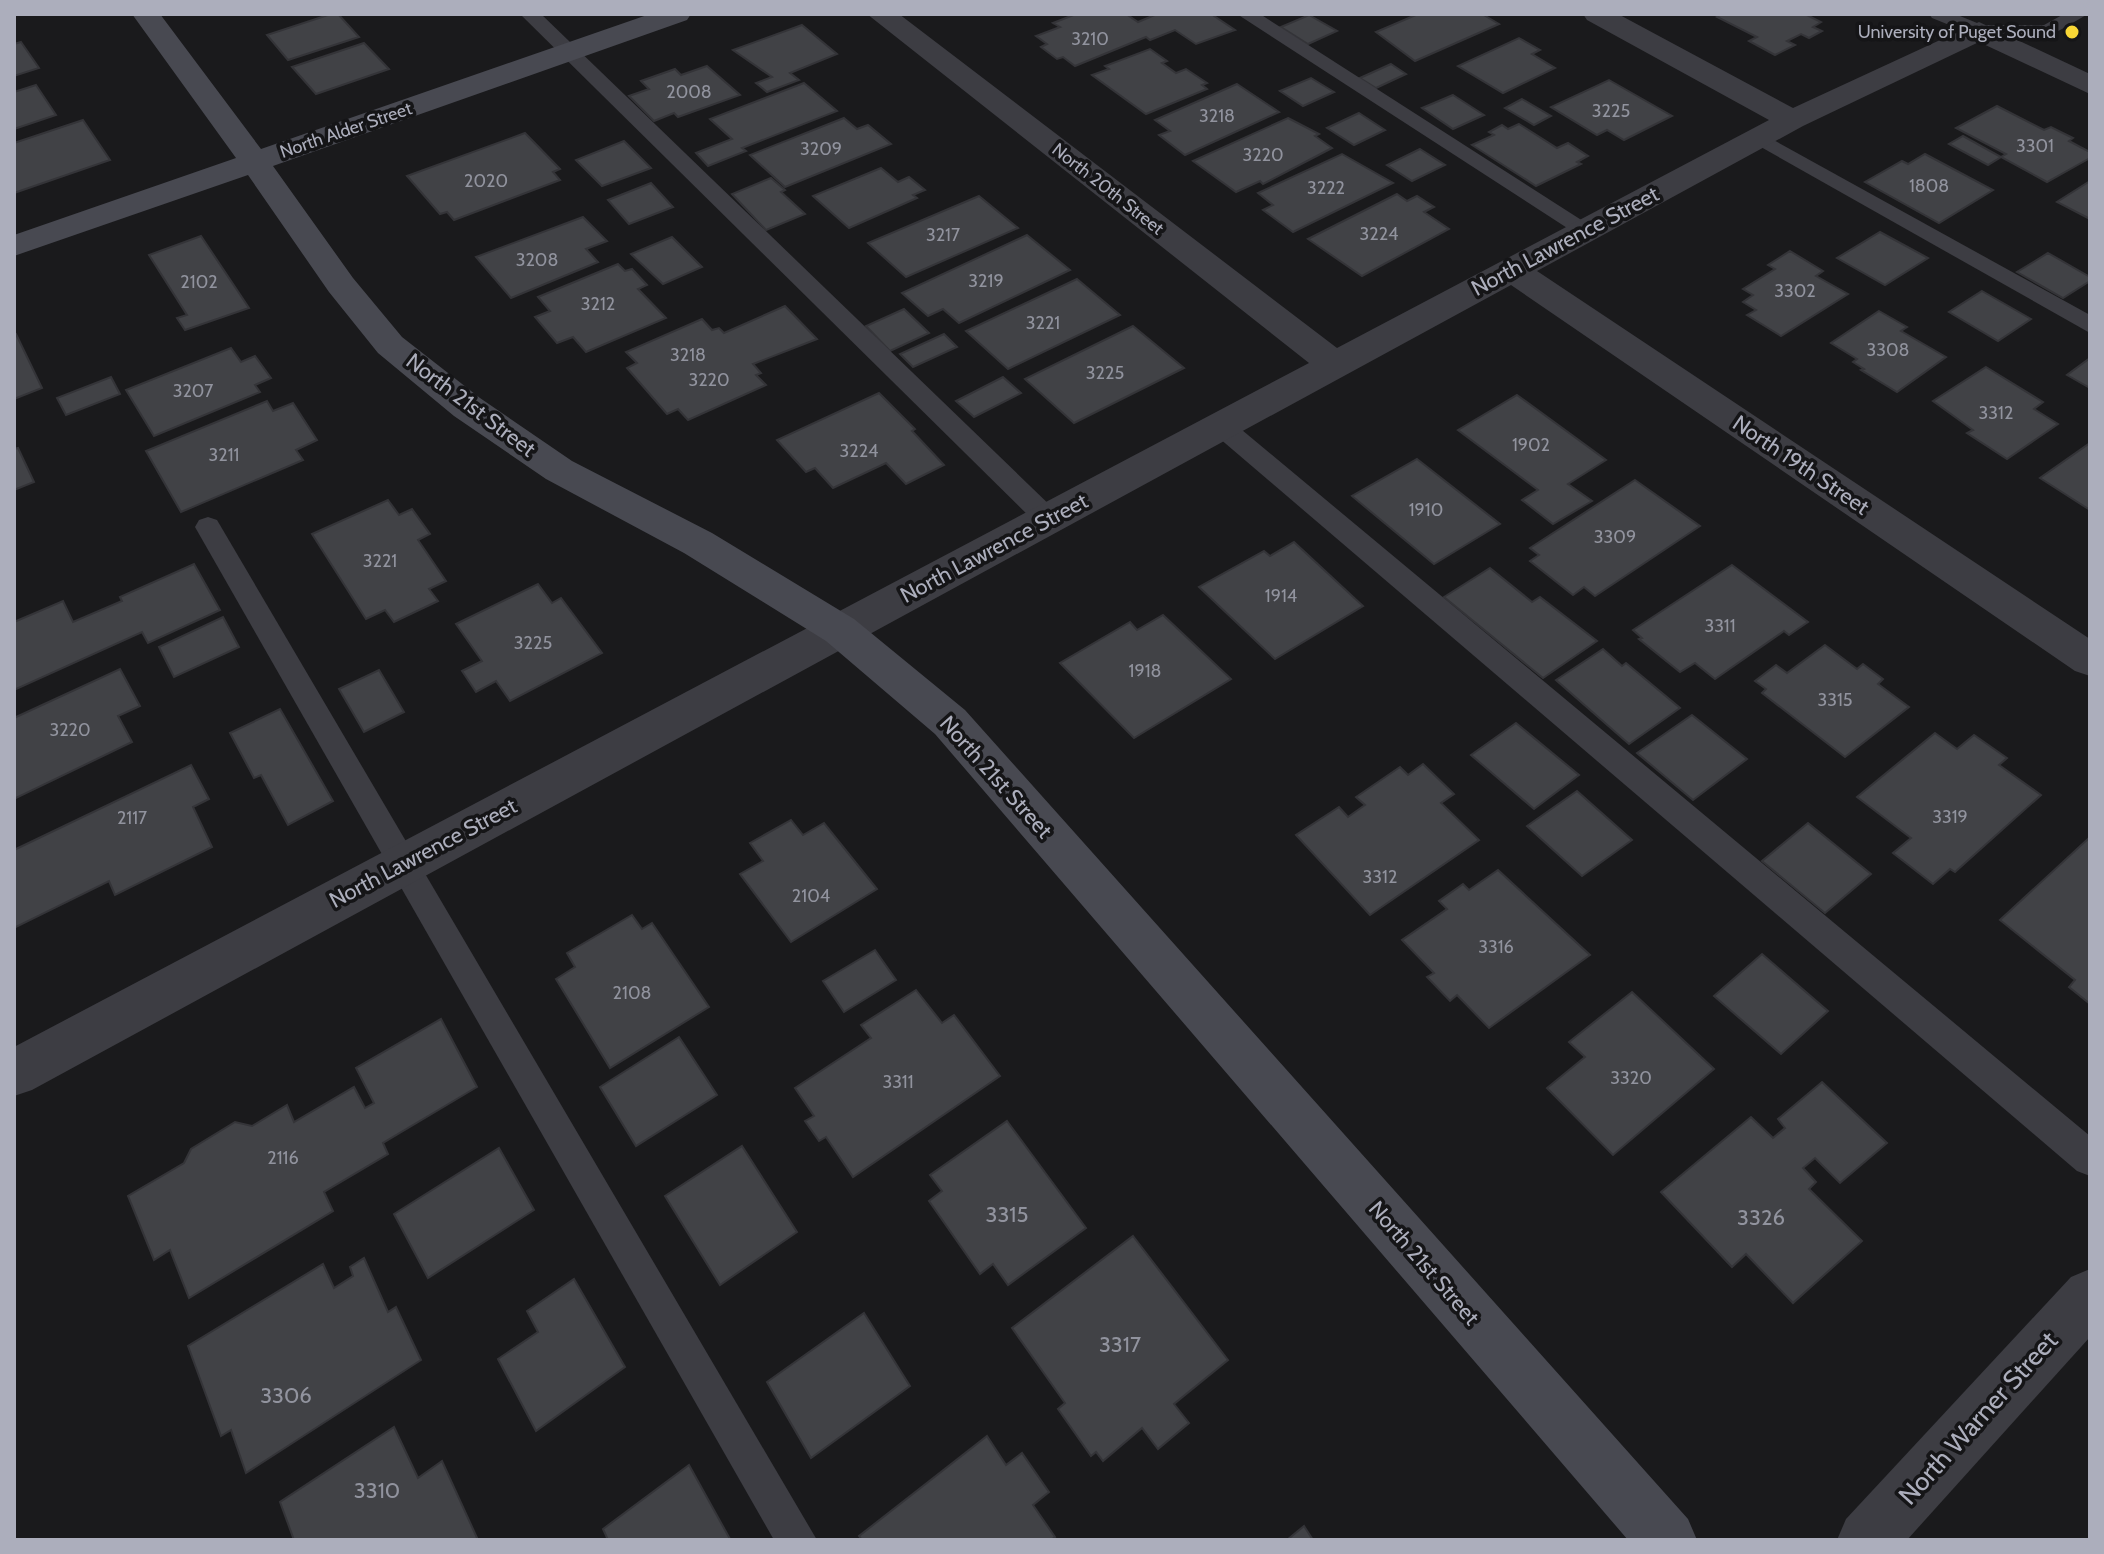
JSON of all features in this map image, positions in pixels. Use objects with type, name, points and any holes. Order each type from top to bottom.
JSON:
[{"type":"main road","name":"North 21st Street","points":[[146,14],[341,285],[390,345],[467,407],[559,470],[698,543],[840,630],[950,722],[1667,1540]]},
{"type":"main road","name":"North Alder Street","points":[[14,246],[677,14]]},
{"type":"street","name":"North 20th Street","points":[[881,14],[1335,365]]},
{"type":"street","points":[[1597,14],[1775,129]]},
{"type":"street","name":"North Lawrence Street","points":[[14,1073],[1775,129],[1983,23]]},
{"type":"street","points":[[1983,23],[2090,85]]},
{"type":"street","name":"North 19th Street","points":[[1512,270],[2090,660]]},
{"type":"street","name":"North Warner Street","points":[[1867,1540],[2090,1296]]},
{"type":"lane","points":[[530,14],[1048,519]]},
{"type":"lane","points":[[1247,14],[1586,230]]},
{"type":"lane","points":[[1939,14],[2048,31],[2078,14]]},
{"type":"lane","points":[[1775,129],[2090,325]]},
{"type":"lane","points":[[1221,426],[2090,1159]]},
{"type":"lane","points":[[208,527],[797,1540]]},
{"type":"building","points":[[338,14],[359,37],[288,60],[267,35]]},
{"type":"building","points":[[1076,14],[1126,14],[1138,22],[1157,14],[1211,14],[1235,30],[1196,44],[1175,30],[1150,40],[1146,37],[1075,66],[1063,57],[1057,59],[1041,47],[1047,44],[1036,36],[1060,27],[1053,23]]},
{"type":"building","points":[[1418,14],[1482,14],[1499,24],[1415,61],[1376,32]]},
{"type":"building","points":[[1722,14],[1805,14],[1821,22],[1813,27],[1822,31],[1809,38],[1801,34],[1787,41],[1795,45],[1775,55],[1749,41],[1757,37],[1717,17]]},
{"type":"building","points":[[1309,15],[1337,31],[1308,44],[1281,27]]},
{"type":"building","points":[[802,25],[837,54],[790,73],[799,80],[767,92],[756,83],[772,77],[733,50]]},
{"type":"building","points":[[1519,38],[1540,50],[1532,54],[1555,68],[1503,93],[1458,66]]},
{"type":"building","points":[[21,42],[39,68],[14,76],[14,44]]},
{"type":"building","points":[[364,43],[389,69],[316,94],[292,67]]},
{"type":"building","points":[[1150,49],[1167,61],[1162,63],[1176,73],[1186,69],[1207,83],[1202,85],[1207,89],[1146,114],[1092,75],[1109,69],[1105,66]]},
{"type":"building","points":[[1391,64],[1406,74],[1376,88],[1360,78]]},
{"type":"building","points":[[707,66],[740,95],[678,117],[674,113],[654,121],[629,96],[649,89],[641,81],[675,69],[681,75]]},
{"type":"building","points":[[1311,78],[1334,92],[1303,106],[1280,91]]},
{"type":"building","points":[[1609,80],[1672,116],[1624,140],[1607,130],[1597,135],[1551,107]]},
{"type":"building","points":[[804,83],[837,111],[742,148],[746,151],[708,166],[696,153],[732,139],[710,119]]},
{"type":"building","points":[[1237,84],[1279,112],[1185,155],[1159,135],[1170,131],[1155,120]]},
{"type":"building","points":[[36,85],[56,115],[14,129],[14,92]]},
{"type":"building","points":[[1453,95],[1484,115],[1453,129],[1422,108]]},
{"type":"building","points":[[1522,99],[1551,116],[1534,125],[1505,108]]},
{"type":"building","points":[[1997,106],[2044,130],[2051,127],[2073,138],[2069,141],[2090,152],[2090,158],[2047,182],[2001,157],[2006,154],[1956,128]]},
{"type":"building","points":[[1359,113],[1385,130],[1354,145],[1327,128]]},
{"type":"building","points":[[844,118],[857,129],[868,125],[891,144],[785,187],[750,155]]},
{"type":"building","points":[[1288,118],[1319,134],[1315,136],[1332,148],[1263,184],[1260,181],[1236,192],[1193,161]]},
{"type":"building","points":[[83,120],[110,160],[14,193],[14,143]]},
{"type":"building","points":[[1519,124],[1557,148],[1568,143],[1588,156],[1577,162],[1581,164],[1536,186],[1472,145],[1494,135],[1489,132],[1502,125],[1508,129]]},
{"type":"building","points":[[525,133],[560,169],[553,172],[560,180],[454,220],[447,212],[440,214],[407,176]]},
{"type":"building","points":[[1963,136],[2001,157],[1988,165],[1949,144]]},
{"type":"building","points":[[624,141],[651,168],[602,186],[576,160]]},
{"type":"building","points":[[1420,149],[1445,165],[1412,181],[1387,165]]},
{"type":"building","points":[[1342,154],[1393,183],[1293,232],[1263,210],[1273,205],[1258,193]]},
{"type":"building","points":[[1925,154],[1993,190],[1939,223],[1865,182],[1902,161],[1908,164]]},
{"type":"building","points":[[881,168],[898,182],[909,177],[925,190],[913,195],[917,198],[849,228],[813,196]]},
{"type":"building","points":[[771,178],[805,214],[766,230],[732,194]]},
{"type":"building","points":[[2090,181],[2090,219],[2057,202]]},
{"type":"building","points":[[651,183],[673,207],[629,224],[608,200]]},
{"type":"building","points":[[1397,194],[1407,201],[1417,196],[1434,207],[1424,212],[1449,229],[1362,276],[1308,239]]},
{"type":"building","points":[[979,196],[1018,228],[906,277],[868,243]]},
{"type":"building","points":[[583,217],[607,241],[586,249],[598,262],[511,298],[476,257]]},
{"type":"building","points":[[1880,232],[1928,258],[1885,285],[1837,258]]},
{"type":"building","points":[[1027,235],[1070,270],[959,323],[943,309],[928,316],[902,293]]},
{"type":"building","points":[[201,236],[249,308],[185,330],[177,318],[187,315],[149,255]]},
{"type":"building","points":[[672,237],[702,267],[663,284],[631,254]]},
{"type":"building","points":[[1790,251],[1823,271],[1816,276],[1848,294],[1781,336],[1747,315],[1756,310],[1743,302],[1753,295],[1743,289],[1775,269],[1768,265]]},
{"type":"building","points":[[2048,253],[2090,277],[2090,281],[2063,298],[2017,272]]},
{"type":"building","points":[[618,264],[625,271],[632,269],[647,285],[638,289],[666,318],[586,352],[573,337],[557,343],[535,317],[550,311],[538,297]]},
{"type":"building","points":[[1077,279],[1120,315],[1008,369],[966,331]]},
{"type":"building","points":[[1982,291],[2031,319],[1998,341],[1949,312]]},
{"type":"building","points":[[785,306],[817,339],[753,364],[761,373],[756,375],[766,385],[688,420],[678,409],[667,414],[627,368],[637,363],[626,352],[702,319],[712,330],[719,328],[724,333]]},
{"type":"building","points":[[904,309],[929,333],[890,351],[866,326]]},
{"type":"building","points":[[1879,311],[1907,327],[1901,331],[1946,357],[1897,392],[1861,370],[1864,369],[1853,362],[1857,359],[1831,343]]},
{"type":"building","points":[[1133,326],[1184,368],[1074,423],[1025,379]]},
{"type":"building","points":[[944,334],[957,347],[913,367],[900,354]]},
{"type":"building","points":[[14,335],[42,388],[14,399]]},
{"type":"building","points":[[231,348],[241,362],[255,356],[271,378],[255,385],[260,392],[154,436],[126,390]]},
{"type":"building","points":[[2090,358],[2090,388],[2067,375]]},
{"type":"building","points":[[1986,367],[2043,402],[2034,409],[2058,424],[2007,459],[1967,433],[1973,430],[1933,401]]},
{"type":"building","points":[[111,377],[120,394],[66,415],[57,398]]},
{"type":"building","points":[[1003,377],[1021,393],[974,417],[956,401]]},
{"type":"building","points":[[879,393],[915,429],[912,431],[944,465],[906,484],[886,463],[833,488],[815,468],[806,472],[777,440]]},
{"type":"building","points":[[1517,395],[1606,460],[1568,484],[1592,501],[1553,524],[1522,500],[1538,490],[1458,430]]},
{"type":"building","points":[[267,401],[273,411],[293,403],[317,440],[296,450],[303,460],[181,512],[146,451]]},
{"type":"building","points":[[2090,443],[2090,510],[2040,478]]},
{"type":"building","points":[[18,448],[34,482],[14,490],[14,449]]},
{"type":"building","points":[[1417,459],[1500,524],[1434,564],[1352,496]]},
{"type":"building","points":[[1635,480],[1700,526],[1595,596],[1584,587],[1573,595],[1530,561],[1539,555],[1530,548]]},
{"type":"building","points":[[388,500],[399,515],[412,509],[430,534],[418,540],[446,581],[429,589],[438,601],[394,622],[385,610],[366,619],[312,534]]},
{"type":"building","points":[[1294,542],[1363,606],[1275,659],[1199,587],[1264,551],[1270,556]]},
{"type":"building","points":[[194,564],[220,610],[148,643],[142,632],[14,690],[14,622],[63,601],[73,622]]},
{"type":"building","points":[[1732,565],[1808,622],[1789,635],[1784,631],[1715,679],[1695,663],[1680,672],[1639,639],[1642,638],[1633,630]]},
{"type":"building","points":[[1490,568],[1532,602],[1540,597],[1597,641],[1543,678],[1444,597]]},
{"type":"building","points":[[538,584],[552,603],[561,598],[602,653],[510,701],[496,681],[476,692],[462,671],[482,661],[456,624]]},
{"type":"building","points":[[1163,615],[1231,679],[1134,738],[1060,663],[1130,622],[1137,630]]},
{"type":"building","points":[[223,617],[239,647],[174,677],[159,647]]},
{"type":"building","points":[[1825,645],[1857,669],[1863,664],[1883,679],[1878,684],[1909,707],[1845,757],[1762,693],[1766,689],[1755,681],[1776,665],[1787,673]]},
{"type":"building","points":[[1603,649],[1622,666],[1626,663],[1680,708],[1629,744],[1556,680]]},
{"type":"building","points":[[120,669],[140,706],[118,716],[132,742],[14,799],[14,718]]},
{"type":"building","points":[[379,670],[404,712],[364,732],[339,689]]},
{"type":"building","points":[[280,709],[333,801],[288,825],[261,775],[254,778],[230,733]]},
{"type":"building","points":[[1692,715],[1747,759],[1693,800],[1637,753]]},
{"type":"building","points":[[1516,723],[1579,775],[1534,809],[1471,755]]},
{"type":"building","points":[[1935,733],[1957,749],[1974,735],[2007,758],[1999,765],[2041,795],[1955,872],[1950,869],[1933,884],[1893,853],[1911,838],[1857,797]]},
{"type":"building","points":[[1423,764],[1454,794],[1441,803],[1479,840],[1370,915],[1296,835],[1339,807],[1348,817],[1365,805],[1356,797],[1400,767],[1408,775]]},
{"type":"building","points":[[191,765],[209,799],[193,807],[212,847],[115,895],[109,881],[14,928],[14,850]]},
{"type":"building","points":[[1577,791],[1632,840],[1582,876],[1527,826]]},
{"type":"building","points":[[791,820],[803,835],[824,823],[877,889],[791,942],[740,874],[763,861],[750,843]]},
{"type":"building","points":[[1808,823],[1871,874],[1825,913],[1762,861]]},
{"type":"building","points":[[2090,837],[2090,1004],[2069,987],[2075,980],[2000,920]]},
{"type":"building","points":[[1498,870],[1590,955],[1489,1028],[1457,995],[1450,1001],[1427,977],[1434,973],[1402,940],[1447,909],[1439,901],[1463,884],[1469,890]]},
{"type":"building","points":[[632,915],[642,929],[652,923],[709,1007],[610,1068],[556,979],[575,967],[567,953]]},
{"type":"building","points":[[875,950],[896,980],[844,1012],[823,981]]},
{"type":"building","points":[[1762,954],[1828,1011],[1781,1054],[1714,996]]},
{"type":"building","points":[[916,990],[942,1023],[954,1015],[1000,1076],[853,1177],[826,1137],[819,1141],[805,1121],[814,1116],[795,1088],[871,1038],[861,1025]]},
{"type":"building","points":[[1632,992],[1714,1069],[1613,1155],[1547,1088],[1585,1057],[1569,1042]]},
{"type":"building","points":[[441,1019],[477,1087],[383,1143],[388,1154],[324,1192],[333,1211],[189,1298],[170,1250],[154,1260],[128,1196],[184,1163],[191,1149],[235,1122],[252,1126],[287,1105],[294,1122],[354,1087],[365,1108],[374,1103],[356,1068]]},
{"type":"building","points":[[679,1037],[717,1095],[636,1146],[600,1087]]},
{"type":"building","points":[[1822,1082],[1887,1143],[1840,1183],[1815,1158],[1803,1168],[1816,1182],[1809,1189],[1862,1241],[1793,1303],[1746,1254],[1732,1267],[1661,1192],[1751,1117],[1773,1138],[1785,1128],[1778,1119]]},
{"type":"building","points":[[1007,1121],[1086,1228],[1008,1285],[993,1264],[980,1274],[929,1201],[942,1191],[930,1175]]},
{"type":"building","points":[[742,1146],[797,1232],[720,1285],[665,1196]]},
{"type":"building","points":[[499,1148],[534,1210],[428,1278],[394,1214]]},
{"type":"building","points":[[1133,1236],[1228,1360],[1174,1404],[1189,1423],[1158,1449],[1142,1428],[1103,1461],[1096,1452],[1091,1456],[1058,1409],[1065,1403],[1012,1328]]},
{"type":"building","points":[[364,1258],[388,1312],[396,1307],[421,1360],[246,1473],[231,1430],[221,1436],[188,1346],[323,1264],[334,1288],[353,1276],[350,1267]]},
{"type":"building","points":[[574,1279],[625,1367],[536,1431],[498,1359],[538,1332],[527,1311]]},
{"type":"building","points":[[864,1313],[910,1386],[811,1458],[767,1382]]},
{"type":"building","points":[[394,1427],[418,1478],[442,1461],[478,1540],[294,1540],[280,1502]]},
{"type":"building","points":[[987,1436],[1006,1465],[1022,1453],[1049,1492],[1033,1505],[1055,1537],[1051,1540],[862,1540],[859,1536]]},
{"type":"building","points":[[689,1465],[730,1539],[608,1540],[603,1529]]},
{"type":"building","points":[[1304,1526],[1313,1540],[1287,1540]]},
{"type":"place","name":"University of Puget Sound","points":[[2072,32]]}]
